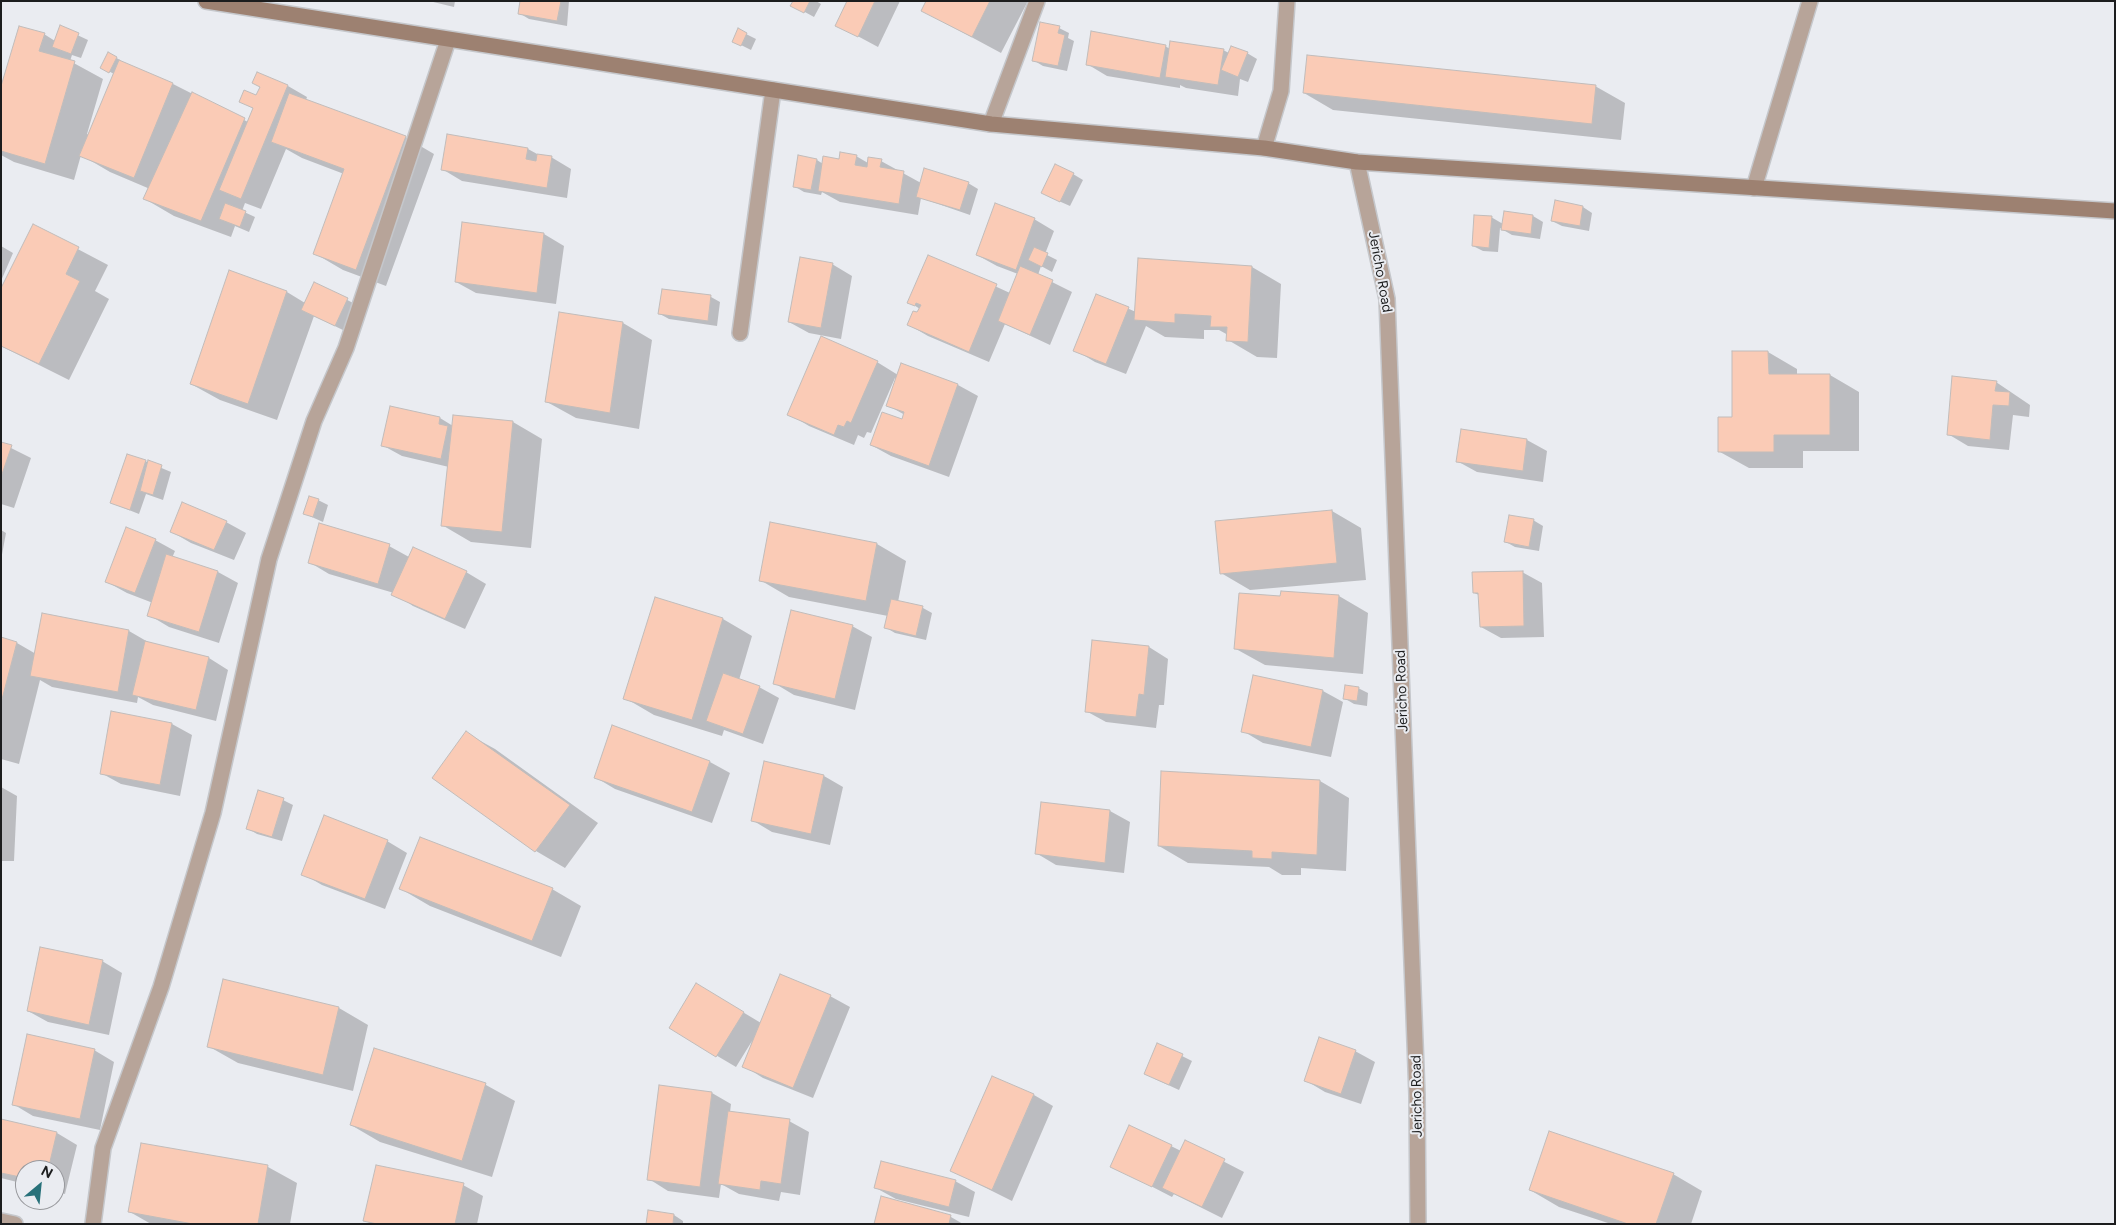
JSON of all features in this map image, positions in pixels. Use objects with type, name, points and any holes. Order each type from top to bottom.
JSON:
[{"type":"main road","points":[[206,1],[991,124],[1264,148],[1357,162],[2115,211]]},
{"type":"street","points":[[991,124],[1037,1]]},
{"type":"street","points":[[1264,148],[1281,91],[1287,1]]},
{"type":"street","points":[[1754,188],[1810,1]]},
{"type":"street","points":[[93,1224],[103,1148],[161,987],[213,814],[270,559],[314,421],[346,348],[448,40]]},
{"type":"street","points":[[740,333],[773,90]]},
{"type":"street","name":"Jericho Road","points":[[1357,162],[1387,299],[1417,1076],[1418,1224]]},
{"type":"street","points":[[1,1221],[15,1224]]},
{"type":"building","points":[[520,1],[561,1],[557,21],[518,14]]},
{"type":"building","points":[[793,1],[810,1],[804,13],[790,6]]},
{"type":"building","points":[[847,1],[875,1],[858,37],[835,26]]},
{"type":"building","points":[[926,1],[990,1],[972,37],[921,11]]},
{"type":"building","points":[[1040,22],[1060,26],[1058,33],[1065,35],[1058,66],[1032,61]]},
{"type":"building","points":[[60,25],[79,33],[71,54],[52,47]]},
{"type":"building","points":[[19,26],[45,33],[39,51],[75,61],[45,164],[1,151],[1,86]]},
{"type":"building","points":[[738,28],[747,33],[741,46],[732,42]]},
{"type":"building","points":[[1091,31],[1166,45],[1160,78],[1086,65]]},
{"type":"building","points":[[1170,41],[1224,49],[1218,85],[1165,77]]},
{"type":"building","points":[[1231,46],[1248,52],[1238,77],[1221,70]]},
{"type":"building","points":[[108,52],[117,57],[109,73],[100,68]]},
{"type":"building","points":[[1307,55],[1596,85],[1592,124],[1303,93]]},
{"type":"building","points":[[119,60],[173,83],[134,178],[79,156]]},
{"type":"building","points":[[257,72],[288,85],[241,199],[219,190],[253,108],[239,102],[244,90],[256,95],[260,87],[252,83]]},
{"type":"building","points":[[192,92],[245,118],[201,221],[143,199]]},
{"type":"building","points":[[289,93],[406,136],[356,270],[313,254],[344,169],[271,142]]},
{"type":"building","points":[[447,134],[528,148],[526,159],[536,161],[537,154],[552,156],[547,188],[441,170]]},
{"type":"building","points":[[840,152],[857,155],[855,165],[867,167],[868,157],[882,159],[880,167],[904,171],[899,204],[818,191],[823,156],[839,159]]},
{"type":"building","points":[[798,155],[817,159],[811,190],[793,187]]},
{"type":"building","points":[[1055,164],[1074,173],[1060,202],[1041,193]]},
{"type":"building","points":[[924,168],[969,182],[960,210],[916,197]]},
{"type":"building","points":[[1555,200],[1583,206],[1580,226],[1551,221]]},
{"type":"building","points":[[225,203],[246,211],[240,227],[219,219]]},
{"type":"building","points":[[995,203],[1035,218],[1016,270],[976,255]]},
{"type":"building","points":[[1504,211],[1533,215],[1531,234],[1501,230]]},
{"type":"building","points":[[1474,215],[1492,216],[1489,248],[1472,246]]},
{"type":"building","points":[[462,222],[544,233],[537,293],[455,282]]},
{"type":"building","points":[[33,224],[79,247],[66,274],[80,281],[39,364],[1,346],[1,288]]},
{"type":"building","points":[[1034,247],[1048,253],[1042,267],[1028,260]]},
{"type":"building","points":[[928,255],[997,284],[969,352],[907,325],[913,311],[917,312],[921,305],[916,303],[915,306],[907,303]]},
{"type":"building","points":[[800,257],[833,263],[821,328],[788,322]]},
{"type":"building","points":[[1138,258],[1252,266],[1248,342],[1226,341],[1227,327],[1210,327],[1211,316],[1175,314],[1175,323],[1134,320]]},
{"type":"building","points":[[1020,266],[1053,280],[1030,335],[998,321]]},
{"type":"building","points":[[229,270],[287,291],[248,404],[190,384]]},
{"type":"building","points":[[314,282],[348,298],[335,326],[301,310]]},
{"type":"building","points":[[662,289],[711,295],[708,321],[658,314]]},
{"type":"building","points":[[1096,294],[1129,307],[1106,364],[1073,351]]},
{"type":"building","points":[[559,312],[623,322],[610,413],[545,402]]},
{"type":"building","points":[[821,336],[878,361],[851,423],[847,421],[844,427],[838,425],[834,435],[787,415]]},
{"type":"building","points":[[1732,351],[1768,351],[1769,374],[1830,374],[1830,435],[1774,435],[1774,452],[1718,452],[1718,417],[1732,417]]},
{"type":"building","points":[[901,363],[958,384],[929,466],[870,445],[882,412],[902,419],[904,412],[886,406]]},
{"type":"building","points":[[1952,376],[1997,381],[1995,391],[2010,392],[2009,406],[1993,405],[1990,440],[1947,435]]},
{"type":"building","points":[[390,406],[440,417],[439,424],[448,426],[441,459],[381,446]]},
{"type":"building","points":[[453,415],[513,421],[502,532],[441,526]]},
{"type":"building","points":[[1461,429],[1527,439],[1523,471],[1456,462]]},
{"type":"building","points":[[1,442],[12,445],[1,477]]},
{"type":"building","points":[[127,454],[146,460],[130,510],[110,503]]},
{"type":"building","points":[[148,460],[162,465],[153,495],[140,491]]},
{"type":"building","points":[[309,496],[319,499],[313,517],[303,514]]},
{"type":"building","points":[[182,502],[227,521],[214,550],[170,532]]},
{"type":"building","points":[[1332,510],[1337,563],[1220,574],[1215,521]]},
{"type":"building","points":[[1509,515],[1534,519],[1529,547],[1504,542]]},
{"type":"building","points":[[770,522],[877,543],[866,601],[759,581]]},
{"type":"building","points":[[319,523],[390,544],[378,584],[308,563]]},
{"type":"building","points":[[126,527],[156,539],[135,593],[105,582]]},
{"type":"building","points":[[413,547],[467,571],[445,619],[391,595]]},
{"type":"building","points":[[166,554],[218,571],[199,632],[147,616]]},
{"type":"building","points":[[1523,571],[1524,626],[1480,627],[1478,593],[1473,593],[1472,572]]},
{"type":"building","points":[[1281,591],[1339,595],[1334,658],[1234,649],[1239,593],[1280,596]]},
{"type":"building","points":[[655,597],[723,618],[692,720],[623,699]]},
{"type":"building","points":[[891,599],[923,606],[916,636],[884,628]]},
{"type":"building","points":[[791,610],[853,625],[835,699],[773,684]]},
{"type":"building","points":[[42,613],[129,630],[118,692],[30,676]]},
{"type":"building","points":[[1,637],[17,642],[1,703]]},
{"type":"building","points":[[1092,640],[1149,646],[1144,695],[1139,694],[1136,717],[1085,712]]},
{"type":"building","points":[[145,641],[209,657],[196,710],[132,695]]},
{"type":"building","points":[[723,673],[760,686],[743,734],[706,721]]},
{"type":"building","points":[[1253,675],[1323,690],[1311,747],[1241,732]]},
{"type":"building","points":[[1345,685],[1359,687],[1357,701],[1343,699]]},
{"type":"building","points":[[111,711],[172,723],[160,785],[100,774]]},
{"type":"building","points":[[612,725],[710,761],[692,812],[594,778]]},
{"type":"building","points":[[466,731],[570,805],[535,852],[432,778]]},
{"type":"building","points":[[764,761],[824,775],[811,834],[751,821]]},
{"type":"building","points":[[1161,771],[1320,780],[1317,855],[1272,852],[1272,859],[1252,858],[1252,851],[1158,846]]},
{"type":"building","points":[[258,790],[284,798],[272,837],[246,829]]},
{"type":"building","points":[[1041,802],[1110,810],[1105,863],[1035,854]]},
{"type":"building","points":[[324,815],[388,840],[365,899],[301,875]]},
{"type":"building","points":[[420,837],[553,888],[532,941],[399,889]]},
{"type":"building","points":[[40,947],[103,960],[89,1025],[27,1011]]},
{"type":"building","points":[[780,974],[831,995],[793,1088],[742,1067]]},
{"type":"building","points":[[223,979],[339,1007],[323,1075],[207,1047]]},
{"type":"building","points":[[696,983],[744,1012],[716,1057],[669,1028]]},
{"type":"building","points":[[27,1034],[95,1049],[80,1119],[12,1105]]},
{"type":"building","points":[[1319,1037],[1356,1050],[1341,1094],[1304,1081]]},
{"type":"building","points":[[1157,1043],[1183,1054],[1169,1085],[1144,1074]]},
{"type":"building","points":[[374,1048],[486,1083],[462,1161],[350,1125]]},
{"type":"building","points":[[992,1076],[1034,1094],[992,1190],[950,1171]]},
{"type":"building","points":[[659,1085],[712,1092],[700,1187],[647,1180]]},
{"type":"building","points":[[728,1111],[790,1119],[781,1184],[761,1181],[760,1190],[718,1184]]},
{"type":"building","points":[[1,1119],[57,1132],[50,1160],[15,1160],[15,1176],[1,1173]]},
{"type":"building","points":[[1129,1125],[1172,1145],[1152,1187],[1110,1167]]},
{"type":"building","points":[[1549,1131],[1674,1173],[1656,1224],[1628,1224],[1529,1190]]},
{"type":"building","points":[[1185,1140],[1225,1159],[1202,1207],[1162,1188]]},
{"type":"building","points":[[141,1143],[268,1165],[258,1224],[193,1224],[128,1212]]},
{"type":"building","points":[[881,1161],[956,1180],[949,1207],[874,1188]]},
{"type":"building","points":[[376,1165],[464,1183],[455,1224],[377,1224],[363,1221]]},
{"type":"building","points":[[881,1196],[951,1215],[949,1224],[874,1224]]},
{"type":"building","points":[[648,1210],[674,1214],[673,1224],[646,1224]]}]
